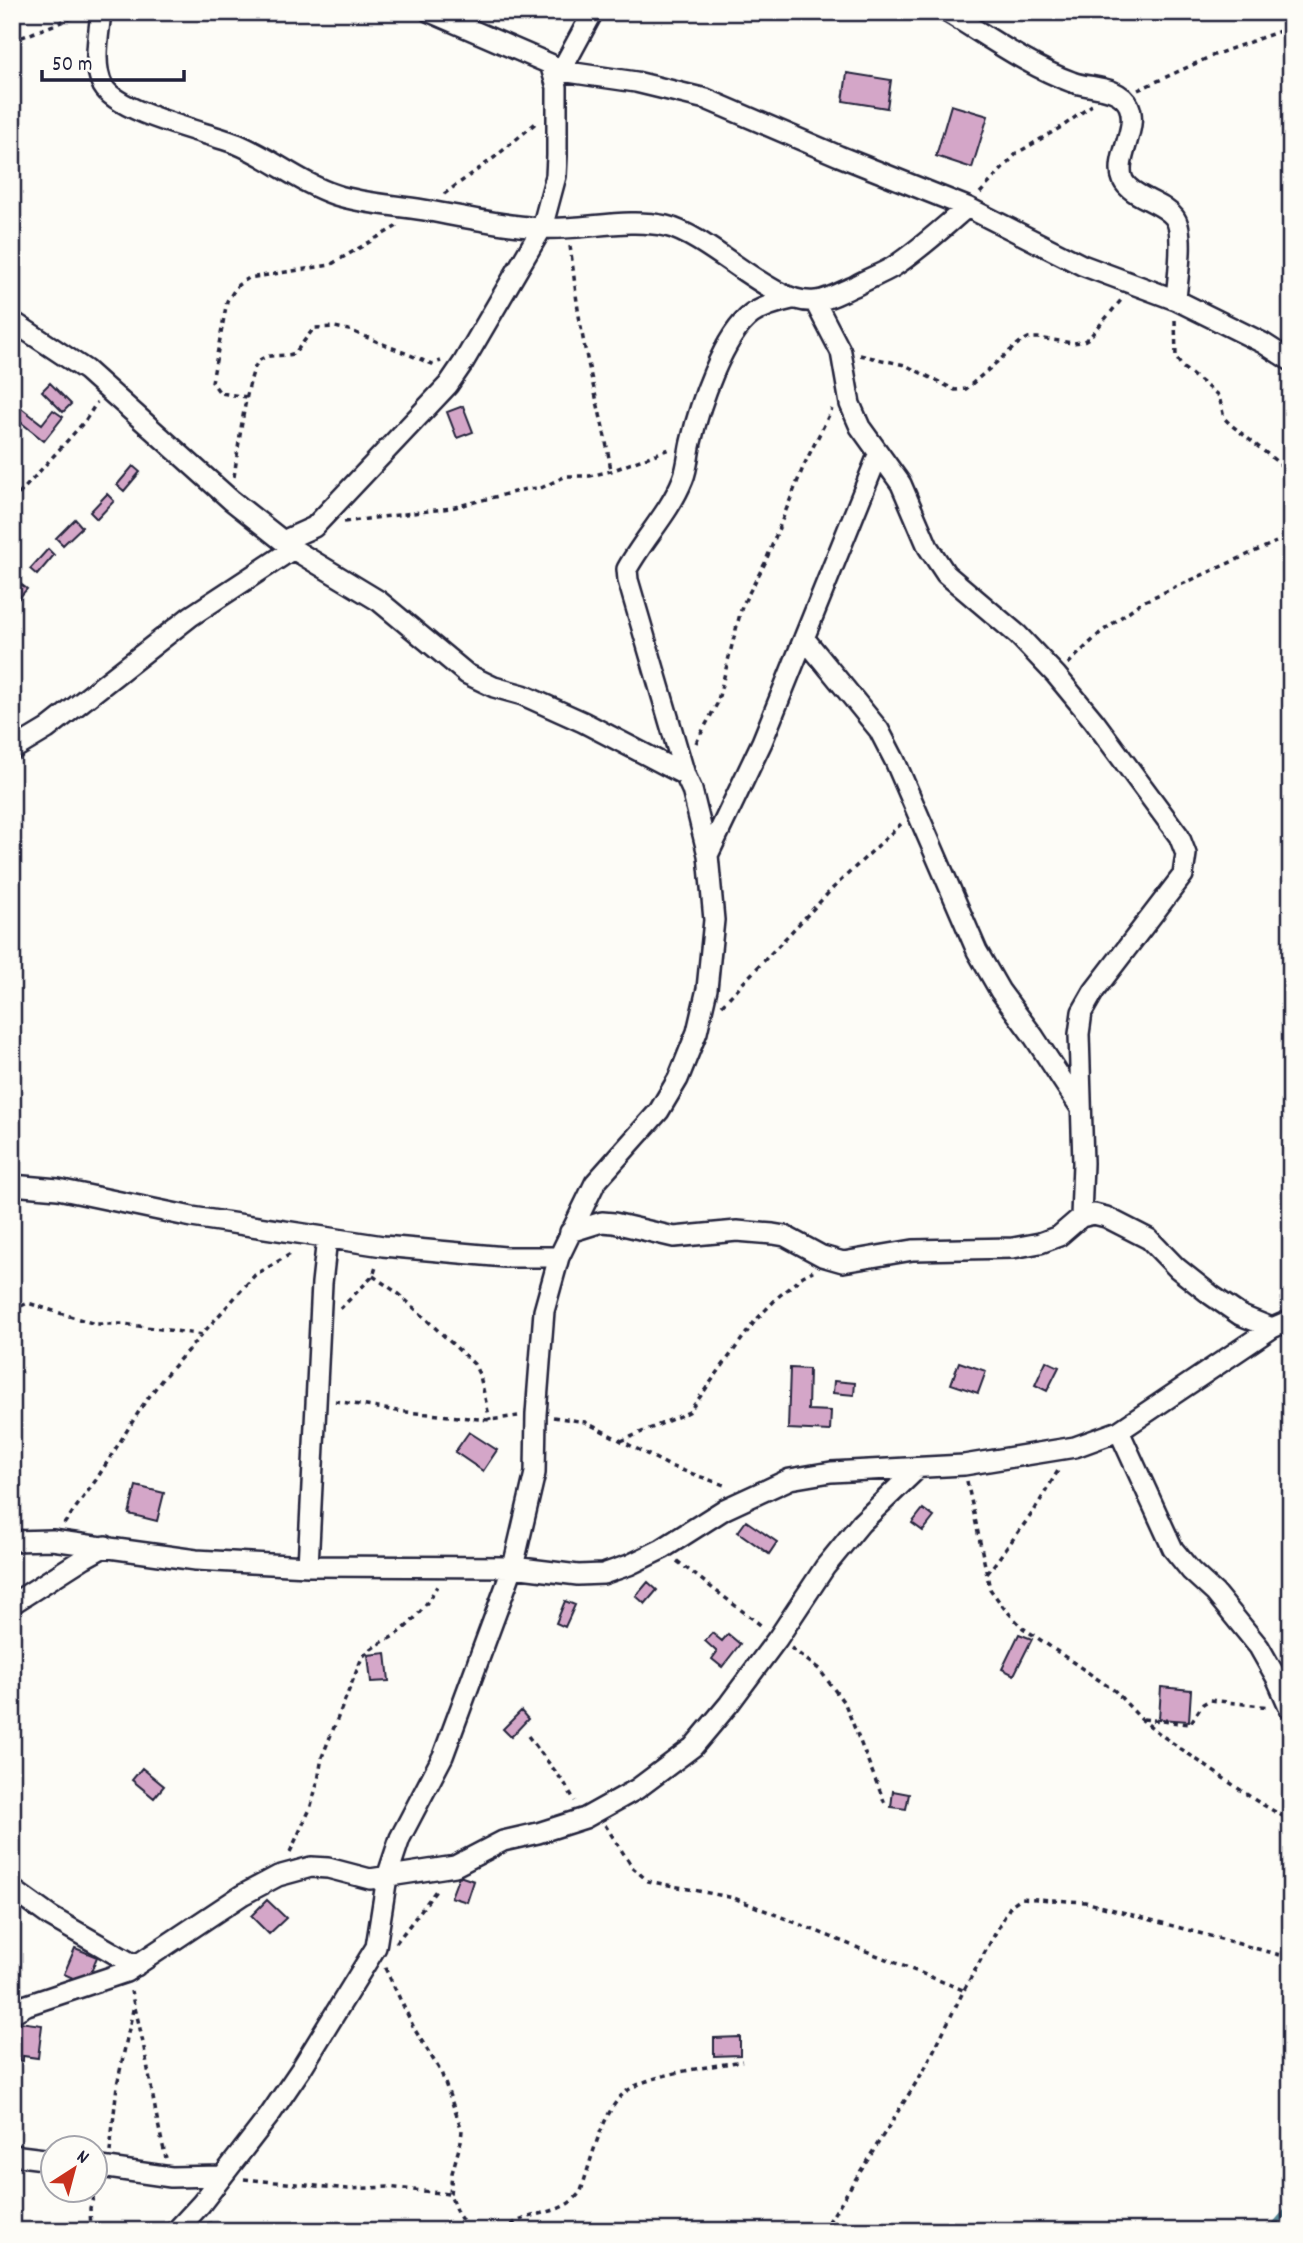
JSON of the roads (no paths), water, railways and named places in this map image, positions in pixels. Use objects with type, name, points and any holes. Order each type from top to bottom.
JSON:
[{"type":"street","points":[[101,12],[99,73],[103,86],[111,96],[128,107],[238,145],[311,185],[363,202],[494,223],[542,228],[639,223],[667,226],[695,237],[792,299]]},
{"type":"street","points":[[430,12],[556,67],[706,99],[967,207],[1083,265],[1176,300],[1263,343],[1291,361]]},
{"type":"street","points":[[12,750],[47,729],[191,616],[314,527],[448,384],[542,228],[556,176],[556,67],[593,12]]},
{"type":"street","points":[[947,12],[1054,75],[1117,94],[1129,107],[1131,119],[1122,166],[1123,180],[1133,191],[1176,218],[1180,233],[1176,300]]},
{"type":"street","points":[[176,2231],[201,2204],[269,2116],[379,1954],[387,1877],[400,1838],[443,1756],[513,1567],[535,1473],[536,1414],[544,1311],[559,1257],[596,1183],[659,1111],[678,1079],[697,1032],[707,989],[714,920],[708,855],[692,790],[628,580],[627,569],[674,499],[684,477],[691,440],[712,379],[730,338],[751,315],[772,303],[792,299],[815,302],[892,267],[967,207]]},
{"type":"street","points":[[815,302],[841,352],[850,404],[860,427],[901,484],[928,547],[946,574],[1018,635],[1056,675],[1094,721],[1179,836],[1186,854],[1183,875],[1094,991],[1082,1012],[1079,1034],[1083,1164],[1081,1217]]},
{"type":"street","points":[[12,321],[86,370],[231,500],[288,545],[379,601],[467,674],[494,687],[523,695],[684,770]]},
{"type":"street","points":[[708,855],[762,742],[878,455]]},
{"type":"street","points":[[804,638],[879,730],[977,951],[1000,991],[1080,1107]]},
{"type":"street","points":[[12,1185],[58,1189],[192,1217],[383,1246],[505,1257],[559,1257]]},
{"type":"street","points":[[570,1232],[602,1222],[674,1237],[737,1231],[773,1234],[843,1262],[913,1250],[1013,1248],[1040,1243],[1059,1236],[1081,1217],[1094,1214],[1149,1239],[1177,1268],[1211,1295],[1240,1315],[1272,1328]]},
{"type":"street","points":[[308,1566],[324,1237]]},
{"type":"street","points":[[12,1541],[52,1540],[196,1560],[308,1566],[513,1567],[603,1574],[662,1549],[725,1509],[790,1479],[831,1472],[964,1465],[1074,1447],[1119,1431],[1272,1328],[1291,1320]]},
{"type":"street","points":[[1119,1431],[1173,1549],[1215,1593],[1259,1647],[1290,1709]]},
{"type":"street","points":[[12,2012],[131,1969],[242,1895],[278,1876],[311,1867],[328,1868],[362,1879],[455,1866],[503,1841],[538,1833],[591,1815],[637,1788],[693,1747],[778,1638],[805,1595],[843,1544],[917,1469]]},
{"type":"street","points":[[12,1604],[106,1546]]},
{"type":"street","points":[[12,1889],[131,1969]]},
{"type":"street","points":[[12,2155],[38,2158]]},
{"type":"street","points":[[108,2168],[171,2177],[222,2176]]},
{"type":"waterway","points":[[1269,2231],[1291,2206]]}]
